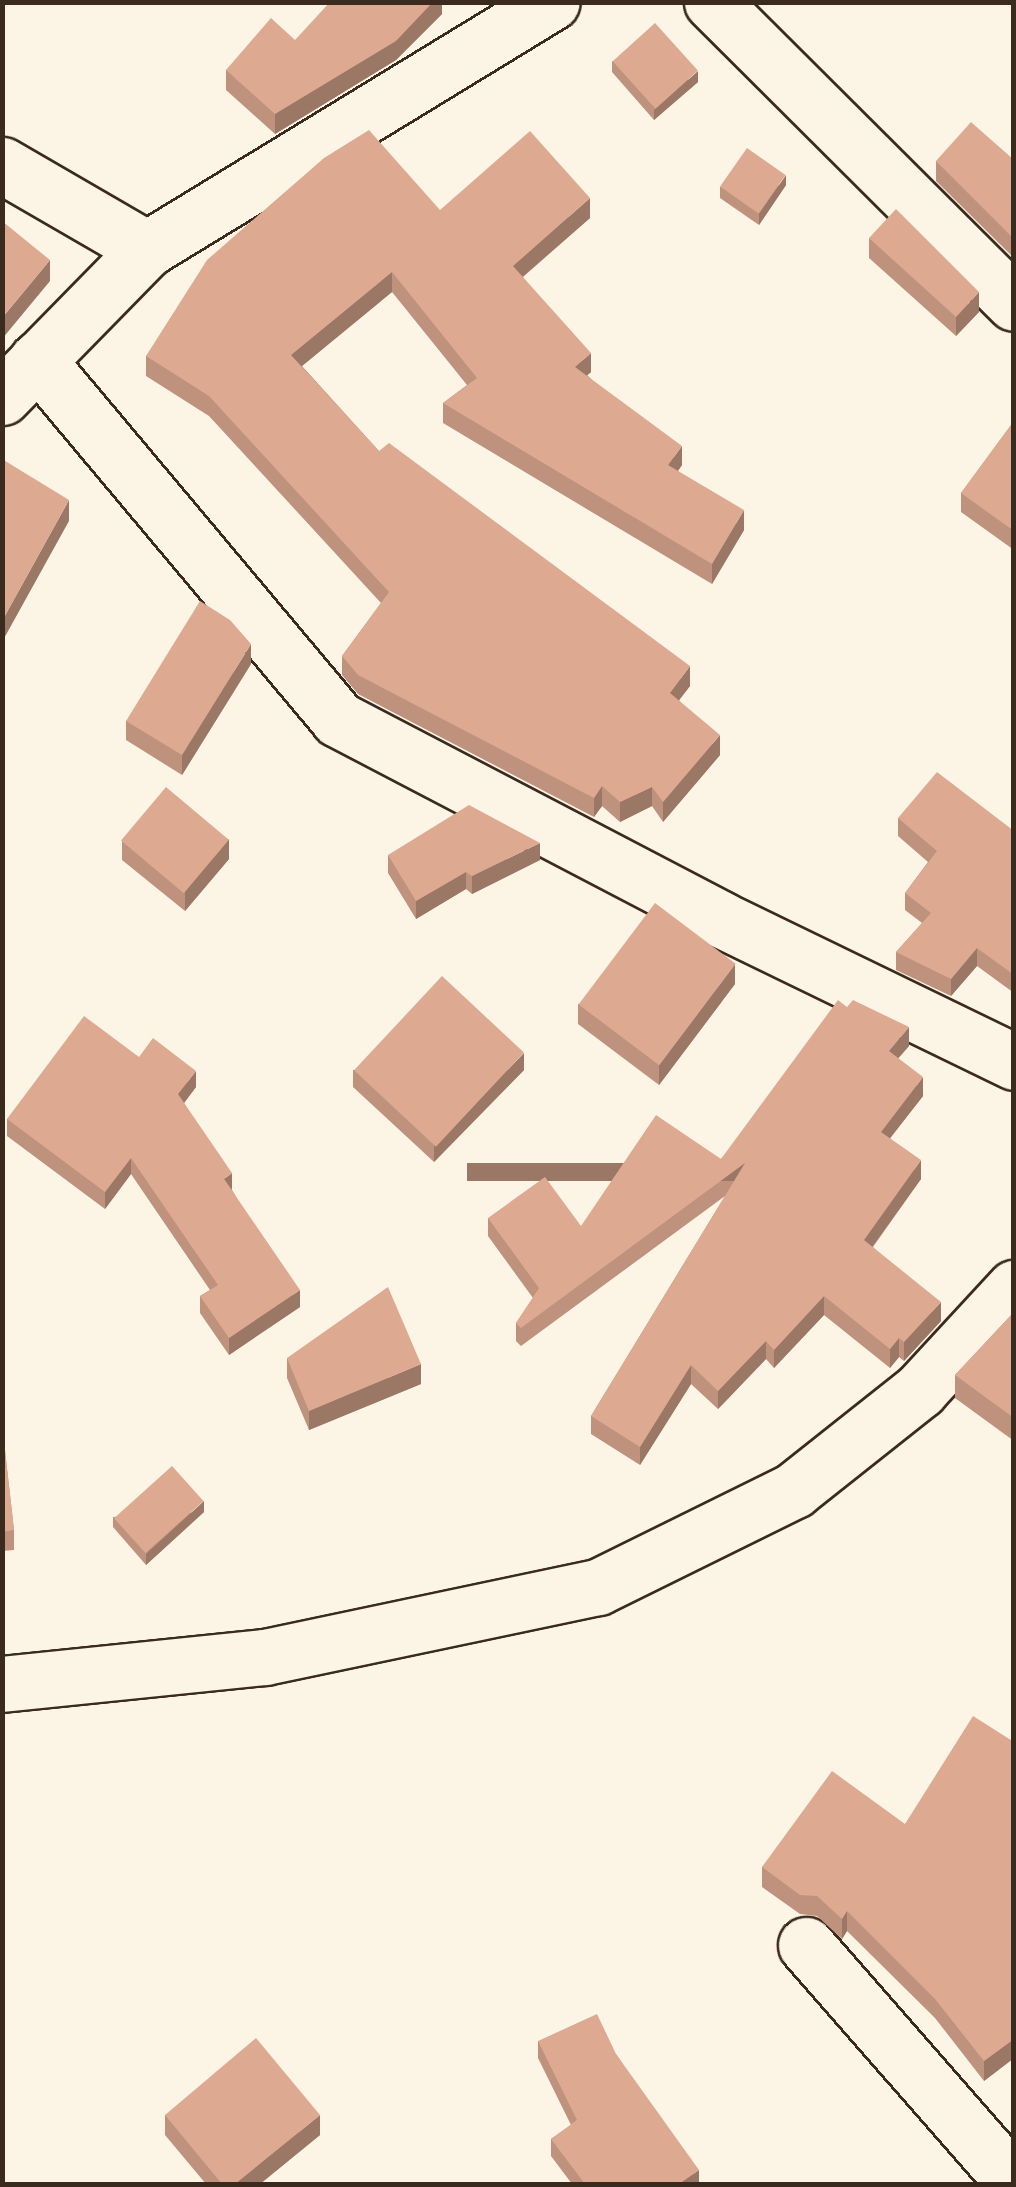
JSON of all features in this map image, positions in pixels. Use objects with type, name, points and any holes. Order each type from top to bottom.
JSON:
[{"type":"street","points":[[552,2],[148,250],[20,379],[338,719],[720,919],[1014,1062]]},
{"type":"street","points":[[712,2],[1014,303]]},
{"type":"street","points":[[2,164],[148,250]]},
{"type":"street","points":[[2,1684],[265,1658],[598,1588],[794,1490],[920,1390],[1014,1288]]},
{"type":"street","points":[[806,1945],[1014,2182]]},
{"type":"building","points":[[330,2],[433,2],[396,41],[275,114],[226,70],[271,18],[295,40]]},
{"type":"building","points":[[655,23],[698,71],[655,109],[613,61]]},
{"type":"building","points":[[971,122],[1014,160],[1014,239],[936,161]]},
{"type":"building","points":[[369,130],[440,210],[530,131],[590,198],[513,266],[591,353],[575,367],[682,446],[668,465],[744,510],[712,564],[443,403],[477,378],[392,272],[291,355],[379,451],[389,443],[690,666],[670,693],[720,735],[663,802],[652,787],[620,802],[602,786],[594,798],[358,675],[342,656],[389,592],[209,396],[146,356],[207,260],[324,158]]},
{"type":"building","points":[[747,148],[786,175],[759,213],[720,187]]},
{"type":"building","points":[[896,209],[979,292],[956,317],[869,238]]},
{"type":"building","points":[[2,221],[50,260],[2,318]]},
{"type":"building","points":[[1014,421],[1014,531],[961,493]]},
{"type":"building","points":[[2,459],[69,500],[2,621]]},
{"type":"building","points":[[200,601],[230,620],[251,644],[182,755],[126,721]]},
{"type":"building","points":[[937,772],[1014,831],[1014,975],[977,948],[951,979],[896,952],[931,913],[905,893],[937,851],[898,818]]},
{"type":"building","points":[[166,787],[229,840],[184,893],[121,841]]},
{"type":"building","points":[[469,805],[540,843],[472,876],[466,872],[416,901],[388,855]]},
{"type":"building","points":[[655,903],[736,964],[659,1065],[579,1004]]},
{"type":"building","points":[[442,976],[524,1052],[436,1147],[354,1070]]},
{"type":"building","points":[[838,1000],[847,1007],[853,1000],[909,1027],[889,1051],[923,1077],[881,1132],[921,1160],[864,1240],[941,1302],[904,1342],[899,1338],[890,1349],[824,1296],[774,1350],[766,1341],[718,1391],[691,1365],[640,1447],[591,1416],[745,1163],[521,1328],[516,1323],[539,1288],[488,1218],[545,1177],[581,1226],[656,1115],[721,1159]]},
{"type":"building","points":[[84,1016],[139,1057],[153,1038],[196,1071],[178,1094],[232,1173],[224,1179],[300,1290],[229,1338],[200,1296],[218,1285],[131,1158],[105,1192],[7,1119]]},
{"type":"building","points":[[388,1287],[421,1364],[309,1411],[287,1358]]},
{"type":"building","points":[[1014,1312],[1014,1418],[955,1375]]},
{"type":"building","points":[[2,1424],[14,1530],[2,1532]]},
{"type":"building","points":[[172,1466],[203,1501],[145,1553],[114,1518]]},
{"type":"building","points":[[973,1716],[1014,1742],[1014,2039],[984,2061],[935,1999],[847,1911],[842,1919],[817,1896],[800,1895],[762,1867],[832,1771],[905,1824]]},
{"type":"building","points":[[597,2014],[616,2054],[699,2170],[679,2184],[585,2184],[551,2139],[577,2120],[538,2041]]},
{"type":"building","points":[[256,2038],[320,2115],[235,2184],[222,2184],[165,2115]]}]
